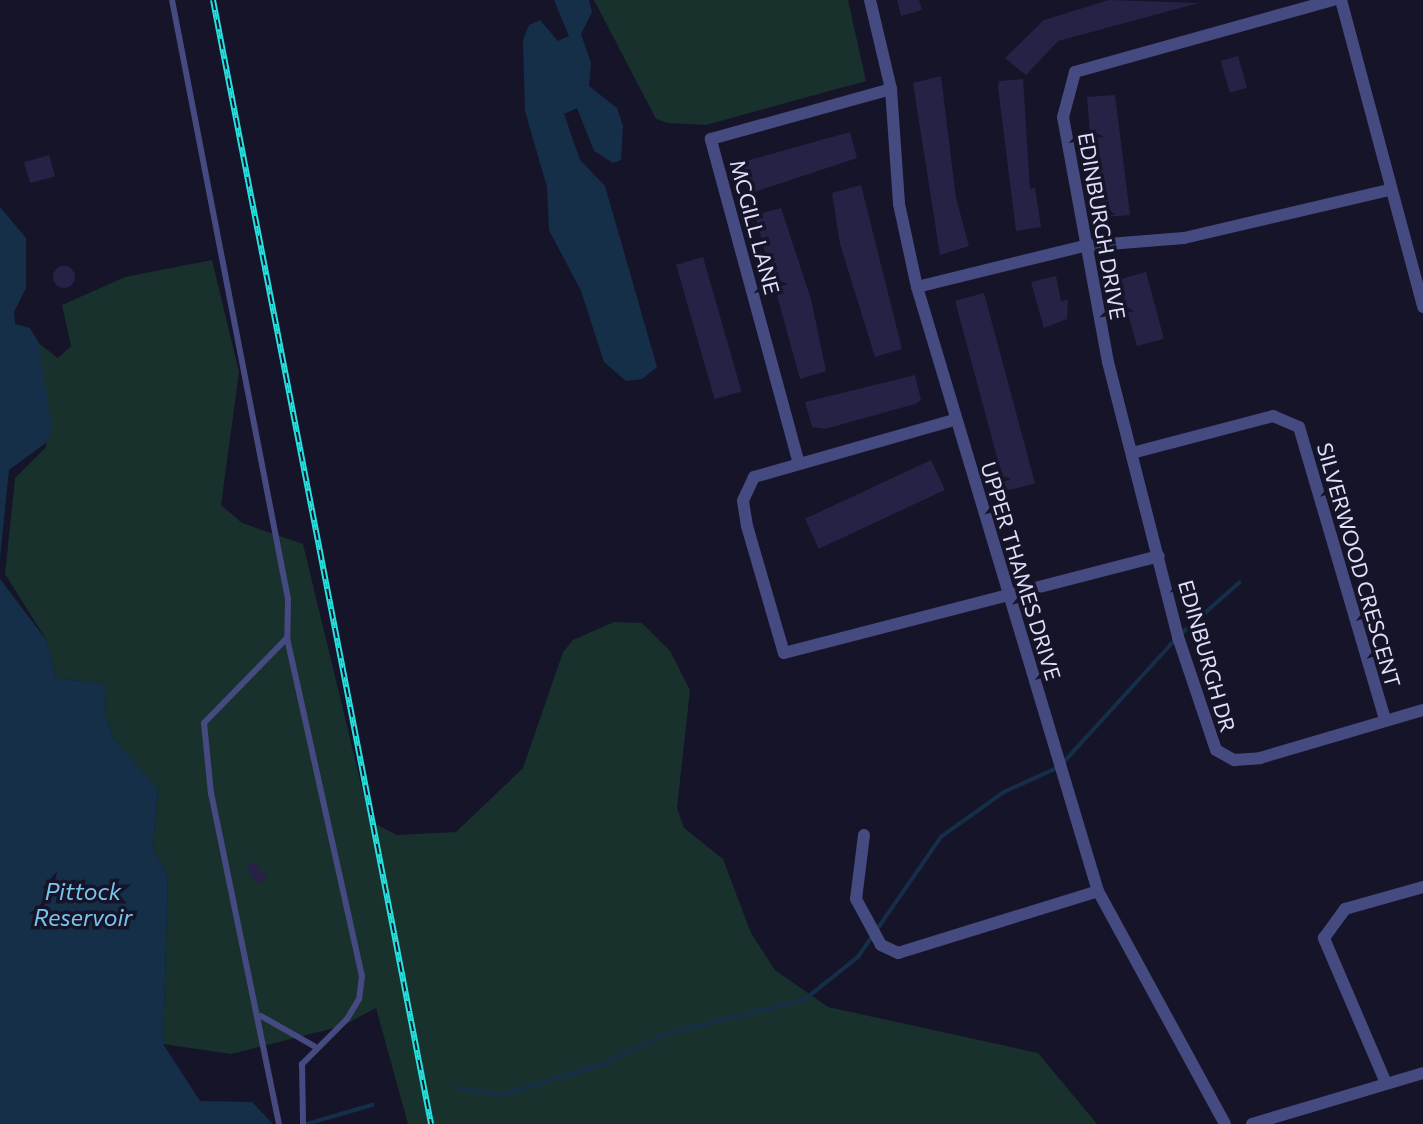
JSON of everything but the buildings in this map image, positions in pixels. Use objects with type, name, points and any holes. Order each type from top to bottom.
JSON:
[{"type":"street","name":"UPPER THAMES DRIVE","points":[[870,0],[891,89],[899,204],[917,287],[954,420],[1098,891],[1225,1124]]},
{"type":"street","name":"EDINBURGH DRIVE","points":[[1108,362],[1084,246],[1063,117],[1075,72],[1333,0]]},
{"type":"street","points":[[1341,0],[1389,190],[1423,307]]},
{"type":"street","name":"MCGILL LANE","points":[[799,464],[711,139],[891,89]]},
{"type":"street","points":[[917,287],[1084,246],[1184,238],[1389,190]]},
{"type":"street","name":"EDINBURGH DR","points":[[1108,362],[1159,556],[1216,750],[1234,760],[1260,758],[1423,710]]},
{"type":"street","name":"SILVERWOOD CRESCENT","points":[[1132,453],[1273,416],[1299,427],[1385,720]]},
{"type":"street","points":[[954,420],[754,477],[744,501],[785,653],[1159,556]]},
{"type":"street","points":[[864,835],[856,899],[881,945],[898,953],[1098,891]]},
{"type":"street","points":[[1386,1083],[1324,937],[1345,909],[1423,887]]},
{"type":"street","points":[[1252,1124],[1423,1073]]},
{"type":"lane","points":[[173,0],[288,599],[287,638],[362,976],[359,999],[347,1018],[314,1046],[302,1064],[303,1124]]},
{"type":"lane","points":[[279,1124],[261,1016],[211,794],[204,723],[287,638]]},
{"type":"lane","points":[[261,1016],[314,1046]]},
{"type":"green space","points":[[594,0],[848,0],[866,81],[706,125],[668,123],[656,119]]},
{"type":"green space","points":[[212,260],[239,372],[221,505],[242,523],[303,544],[370,821],[397,835],[456,832],[523,768],[563,652],[573,640],[614,622],[642,623],[670,651],[690,690],[677,808],[684,828],[723,859],[751,933],[775,970],[828,1007],[1038,1053],[1097,1124],[408,1124],[376,1008],[342,1026],[231,1054],[163,1044],[168,875],[153,849],[158,789],[114,739],[105,714],[106,684],[56,678],[47,641],[5,574],[15,478],[46,447],[48,420],[28,335],[58,358],[71,346],[62,305],[125,277]]},
{"type":"water","points":[[554,0],[589,0],[592,12],[581,34],[591,63],[589,86],[617,108],[623,126],[621,160],[613,163],[594,151],[577,108],[564,114],[580,160],[605,186],[657,367],[642,379],[626,381],[604,362],[581,291],[549,230],[547,187],[525,111],[523,40],[529,25],[540,20],[558,41],[569,36]]},
{"type":"water","points":[[0,207],[26,238],[26,288],[14,312],[15,324],[30,328],[39,343],[52,428],[47,442],[9,470],[0,559]]},
{"type":"water","name":"Pittock Reservoir","points":[[0,579],[47,641],[56,678],[106,684],[105,714],[114,739],[158,789],[153,849],[168,875],[163,1044],[200,1101],[252,1102],[273,1124],[0,1124]]},
{"type":"waterway","points":[[1180,635],[1239,583]]},
{"type":"waterway","points":[[1063,763],[1175,640]]},
{"type":"waterway","points":[[457,1088],[501,1095],[601,1065],[666,1034],[804,1000],[858,957],[941,837],[1004,792],[1057,768]]},
{"type":"waterway","points":[[307,1124],[372,1105]]},
{"type":"railway","points":[[213,0],[431,1124]]}]
